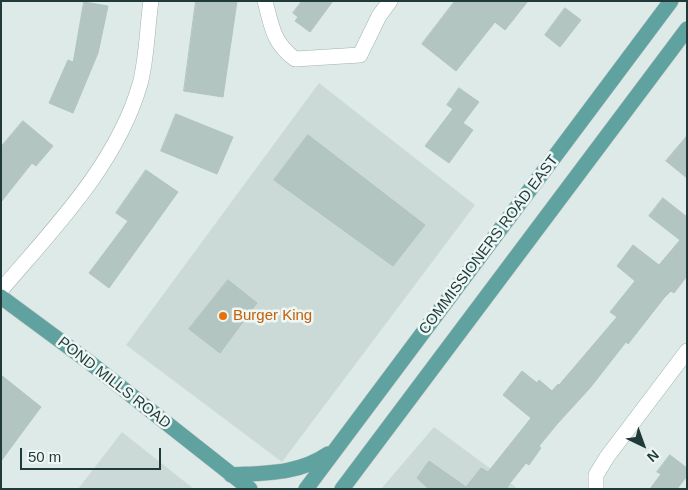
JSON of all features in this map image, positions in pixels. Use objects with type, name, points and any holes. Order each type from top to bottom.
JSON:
[{"type":"main road","name":"COMMISSIONERS ROAD EAST","points":[[306,489],[671,1]]},
{"type":"main road","name":"COMMISSIONERS ROAD EAST","points":[[347,486],[687,29]]},
{"type":"main road","name":"POND MILLS ROAD","points":[[1,297],[89,362],[232,482],[250,489]]},
{"type":"main road","points":[[232,482],[290,471],[316,463],[338,448]]},
{"type":"street","points":[[1,290],[82,194],[123,128],[140,83],[151,1]]},
{"type":"street","points":[[265,1],[273,34],[281,49],[295,59],[360,55],[379,16],[390,1]]},
{"type":"street","points":[[596,489],[596,475],[607,457],[687,351]]},
{"type":"shaded area","points":[[319,83],[475,205],[282,462],[126,345]]},
{"type":"shaded area","points":[[434,427],[518,489],[381,489]]},
{"type":"shaded area","points":[[122,432],[194,489],[78,489]]},
{"type":"building","points":[[196,1],[237,1],[223,97],[184,91]]},
{"type":"building","points":[[302,1],[333,1],[310,32],[295,21],[298,17],[293,13]]},
{"type":"building","points":[[455,1],[528,1],[505,30],[495,22],[456,71],[422,44]]},
{"type":"building","points":[[84,2],[108,6],[98,53],[73,113],[49,103],[68,60],[73,62]]},
{"type":"building","points":[[565,8],[581,20],[560,47],[545,35]]},
{"type":"building","points":[[459,88],[479,102],[463,123],[473,130],[449,163],[425,146],[453,109],[447,105]]},
{"type":"building","points":[[176,114],[233,137],[217,174],[161,151]]},
{"type":"building","points":[[23,121],[53,146],[36,166],[32,163],[1,202],[1,147]]},
{"type":"building","points":[[308,135],[425,225],[393,266],[274,180]]},
{"type":"building","points":[[687,136],[687,178],[666,161]]},
{"type":"building","points":[[146,170],[178,192],[109,288],[89,273],[128,221],[116,213]]},
{"type":"building","points":[[663,198],[687,217],[687,276],[674,293],[671,291],[664,298],[628,344],[626,342],[590,388],[558,423],[539,446],[541,448],[529,465],[526,463],[507,487],[510,489],[429,489],[417,478],[429,461],[466,487],[481,468],[488,472],[531,418],[503,395],[522,371],[537,383],[539,380],[552,391],[559,385],[617,317],[610,312],[635,281],[617,266],[633,245],[659,265],[680,240],[649,216]]},
{"type":"building","name":"Burger King","points":[[228,280],[257,303],[220,353],[189,329]]},
{"type":"building","points":[[1,375],[41,407],[1,461]]},
{"type":"building","points":[[670,455],[687,468],[687,476],[677,489],[650,489],[661,474],[657,472]]},
{"type":"place","name":"Burger King","points":[[223,316]]}]
